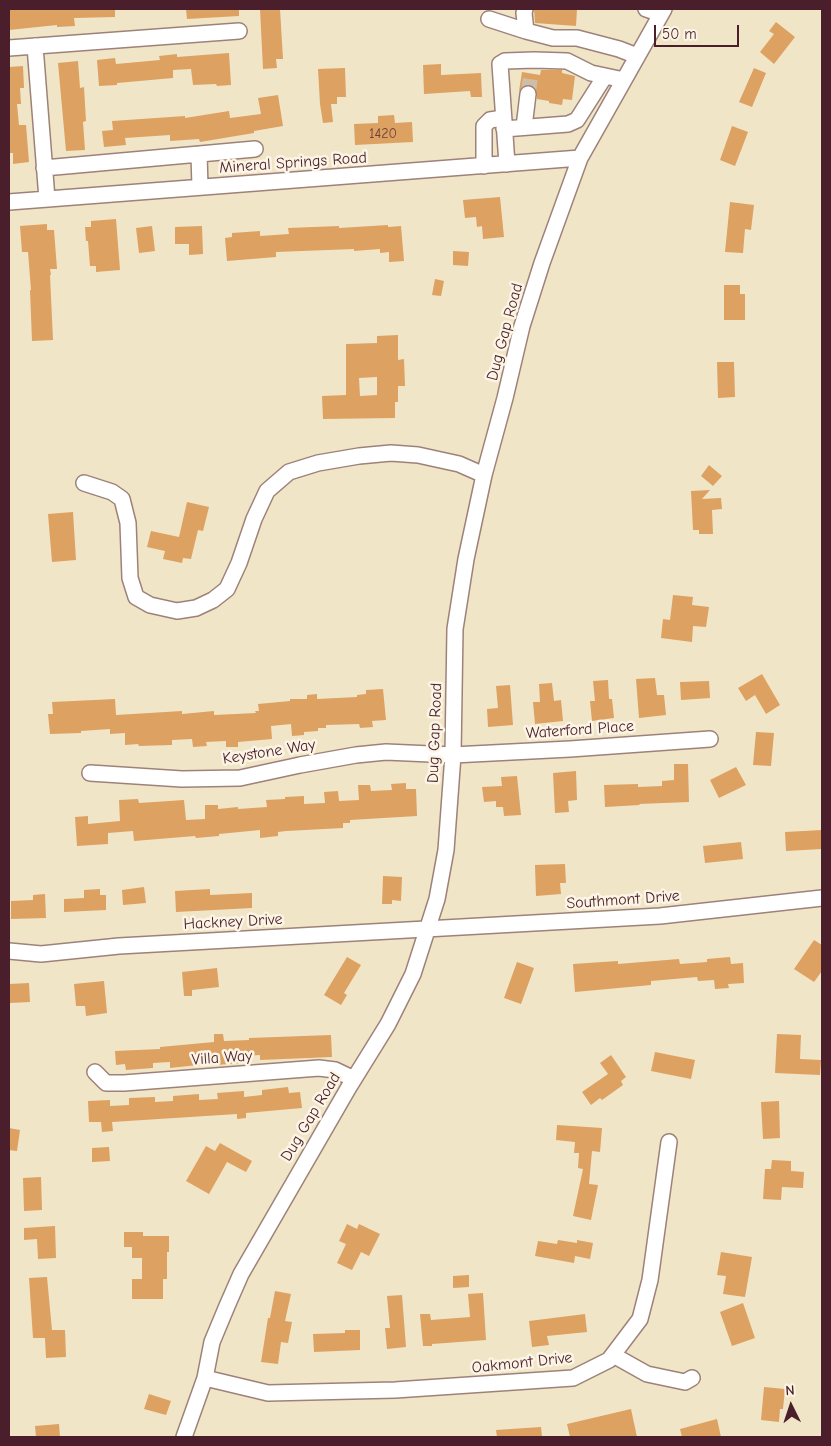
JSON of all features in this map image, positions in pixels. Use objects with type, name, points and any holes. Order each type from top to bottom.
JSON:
[{"type":"street","points":[[524,9],[526,31]]},
{"type":"street","points":[[646,9],[662,11]]},
{"type":"street","name":"Dug Gap Road","points":[[184,1437],[205,1378],[212,1342],[241,1274],[388,1024],[413,974],[437,899],[446,850],[453,755],[455,629],[466,559],[484,475],[522,326],[580,158],[662,11]]},
{"type":"street","points":[[489,19],[553,38],[577,38],[619,49],[637,56]]},
{"type":"street","points":[[9,48],[239,31]]},
{"type":"street","points":[[34,46],[47,199]]},
{"type":"street","points":[[507,164],[499,69],[500,64],[504,61],[532,67],[568,61],[591,73],[624,80]]},
{"type":"street","points":[[484,166],[484,126],[490,120],[524,127],[568,124],[577,120],[605,76]]},
{"type":"street","points":[[524,127],[528,94]]},
{"type":"street","points":[[44,168],[255,149]]},
{"type":"street","points":[[199,154],[200,187]]},
{"type":"street","name":"Mineral Springs Road","points":[[9,202],[580,158]]},
{"type":"street","points":[[84,483],[112,492],[122,499],[128,523],[130,578],[136,597],[150,606],[177,611],[196,608],[213,600],[227,588],[239,564],[254,519],[268,491],[289,472],[318,462],[391,453],[418,455],[459,464],[484,475]]},
{"type":"street","name":"Waterford Place","points":[[453,755],[710,739]]},
{"type":"street","name":"Keystone Way","points":[[90,773],[182,779],[240,778],[300,765],[386,752],[453,755]]},
{"type":"street","name":"Southmont Drive","points":[[426,929],[660,916],[822,898]]},
{"type":"street","name":"Hackney Drive","points":[[9,951],[42,954],[119,946],[426,929]]},
{"type":"street","name":"Villa Way","points":[[95,1072],[106,1083],[124,1083],[319,1068],[335,1070],[354,1080]]},
{"type":"street","name":"Oakmont Drive","points":[[205,1378],[268,1393],[395,1390],[573,1378],[598,1367],[609,1360],[640,1319],[650,1280],[669,1142]]},
{"type":"street","points":[[613,1355],[647,1374],[685,1382],[692,1378]]},
{"type":"building","points":[[9,9],[115,9],[115,17],[74,18],[75,26],[57,27],[57,25],[9,30]]},
{"type":"building","points":[[186,9],[239,9],[239,16],[187,19]]},
{"type":"building","points":[[260,9],[280,9],[283,59],[276,59],[277,68],[263,69]]},
{"type":"building","points":[[534,9],[577,9],[576,26],[535,23]]},
{"type":"building","points":[[776,22],[795,37],[774,64],[760,52],[774,34],[769,31]]},
{"type":"building","points":[[229,53],[231,85],[193,85],[191,69],[173,70],[173,78],[99,86],[97,60],[115,58],[116,64],[160,60],[159,56],[177,54],[177,57]]},
{"type":"building","points":[[78,61],[80,88],[84,87],[86,121],[83,122],[85,150],[66,151],[58,63]]},
{"type":"building","points":[[441,64],[441,75],[481,73],[482,97],[471,97],[470,91],[424,94],[423,65]]},
{"type":"building","points":[[23,66],[24,88],[20,88],[21,104],[17,104],[19,125],[26,125],[29,162],[13,164],[13,153],[9,153],[9,67]]},
{"type":"building","points":[[345,68],[346,97],[337,97],[337,104],[331,104],[333,122],[323,123],[318,69]]},
{"type":"building","points":[[754,68],[766,73],[752,107],[739,102]]},
{"type":"building","points":[[541,70],[562,70],[562,73],[575,76],[572,100],[563,99],[562,105],[537,99],[536,90],[530,85],[524,86],[519,91],[522,72],[540,75]]},
{"type":"building","points":[[278,95],[283,126],[200,142],[199,139],[170,141],[170,135],[125,138],[126,145],[104,147],[102,131],[113,130],[112,121],[185,116],[185,118],[229,111],[230,118],[261,114],[258,98]]},
{"type":"building","points":[[394,115],[395,123],[412,122],[413,142],[355,145],[354,124],[378,123],[378,116]]},
{"type":"building","points":[[732,126],[748,132],[735,166],[720,160]]},
{"type":"building","points":[[500,197],[504,237],[483,239],[482,226],[477,227],[476,217],[465,218],[463,200]]},
{"type":"building","points":[[730,202],[754,205],[751,230],[745,229],[743,253],[725,252]]},
{"type":"building","points":[[116,219],[120,270],[96,272],[96,266],[90,266],[85,227],[91,227],[91,221]]},
{"type":"building","points":[[47,224],[47,230],[54,230],[57,269],[50,269],[53,340],[32,341],[28,252],[22,252],[20,226]]},
{"type":"building","points":[[388,225],[388,227],[401,226],[404,261],[389,262],[389,252],[380,253],[380,249],[354,251],[354,249],[276,252],[276,257],[227,261],[225,238],[232,237],[232,233],[260,231],[260,236],[289,234],[288,228],[339,226],[339,228]]},
{"type":"building","points":[[152,226],[155,251],[139,253],[136,228]]},
{"type":"building","points":[[202,226],[203,254],[189,255],[189,244],[175,244],[175,227]]},
{"type":"building","points":[[453,251],[469,252],[468,266],[453,265]]},
{"type":"building","points":[[435,279],[444,281],[441,296],[432,295]]},
{"type":"building","points":[[724,285],[740,285],[740,294],[745,294],[745,320],[724,320]]},
{"type":"building","points":[[398,335],[398,360],[404,359],[405,386],[398,386],[395,418],[323,419],[322,396],[346,395],[346,344],[377,343],[377,336]],"holes":[[[377,377],[377,395],[360,396],[359,378]]]},
{"type":"building","points":[[717,362],[734,362],[735,397],[718,398]]},
{"type":"building","points":[[709,465],[722,476],[713,486],[701,476]]},
{"type":"building","points":[[710,490],[702,499],[721,498],[722,509],[712,510],[713,534],[699,534],[699,530],[693,530],[691,491]]},
{"type":"building","points":[[187,502],[209,507],[203,531],[198,530],[191,559],[183,558],[182,563],[163,559],[165,551],[147,547],[151,531],[179,537]]},
{"type":"building","points":[[73,512],[76,560],[52,562],[48,514]]},
{"type":"building","points":[[673,595],[693,597],[692,605],[709,607],[706,627],[693,626],[692,642],[661,638],[663,619],[670,620]]},
{"type":"building","points":[[762,674],[780,705],[766,714],[755,695],[746,701],[738,688]]},
{"type":"building","points":[[655,678],[657,695],[664,695],[666,715],[639,718],[636,679]]},
{"type":"building","points":[[608,680],[609,699],[612,699],[614,718],[592,721],[590,701],[595,701],[593,681]]},
{"type":"building","points":[[709,681],[710,698],[681,700],[680,682]]},
{"type":"building","points":[[552,683],[554,701],[561,700],[563,721],[535,724],[533,702],[540,702],[539,684]]},
{"type":"building","points":[[510,685],[513,725],[488,727],[487,709],[498,708],[496,686]]},
{"type":"building","points":[[383,689],[386,720],[372,721],[373,727],[360,728],[359,724],[326,725],[326,728],[318,728],[318,731],[304,732],[304,735],[292,736],[291,724],[271,726],[272,739],[238,742],[238,747],[226,747],[226,741],[206,742],[207,746],[193,747],[192,739],[172,740],[172,745],[125,745],[125,733],[110,734],[110,729],[81,731],[81,733],[50,734],[48,714],[53,714],[52,702],[115,699],[116,715],[182,711],[182,714],[214,711],[214,715],[256,713],[255,711],[259,711],[258,704],[290,701],[290,699],[307,699],[307,695],[317,694],[317,699],[357,697],[357,695],[366,694],[366,690]]},
{"type":"building","points":[[756,732],[774,733],[771,766],[753,765]]},
{"type":"building","points":[[674,764],[688,764],[689,802],[605,807],[604,785],[638,784],[638,787],[662,786],[662,781],[674,780]]},
{"type":"building","points":[[736,767],[746,785],[719,798],[710,780]]},
{"type":"building","points":[[576,771],[577,800],[568,801],[569,812],[555,813],[553,773]]},
{"type":"building","points":[[517,776],[521,815],[504,816],[503,807],[496,807],[496,801],[484,802],[482,787],[502,786],[501,777]]},
{"type":"building","points":[[406,783],[406,789],[416,789],[417,816],[350,820],[350,823],[343,823],[343,828],[286,831],[278,832],[278,836],[260,838],[260,830],[219,834],[219,836],[134,841],[133,831],[108,833],[108,844],[77,846],[75,817],[88,816],[88,824],[120,821],[119,800],[138,799],[139,803],[184,800],[186,820],[205,819],[205,805],[218,805],[218,809],[267,807],[266,800],[304,796],[304,804],[325,803],[324,792],[338,791],[339,801],[359,800],[358,785],[370,785],[371,791],[392,790],[391,784]]},
{"type":"building","points":[[822,830],[822,849],[786,851],[785,832]]},
{"type":"building","points":[[741,842],[743,859],[705,863],[703,846]]},
{"type":"building","points":[[565,864],[566,883],[560,883],[561,894],[536,896],[535,865]]},
{"type":"building","points":[[383,876],[402,877],[401,901],[392,900],[392,904],[382,904]]},
{"type":"building","points":[[144,887],[146,903],[123,905],[122,890]]},
{"type":"building","points":[[100,889],[100,895],[106,895],[106,910],[64,912],[64,899],[84,898],[84,890]]},
{"type":"building","points":[[210,889],[210,895],[252,893],[252,908],[176,912],[175,891]]},
{"type":"building","points":[[45,894],[46,918],[11,919],[11,901],[33,900],[33,895]]},
{"type":"building","points":[[814,940],[822,945],[822,971],[814,982],[794,969]]},
{"type":"building","points":[[347,957],[361,965],[344,993],[347,995],[341,1005],[324,995]]},
{"type":"building","points":[[730,957],[731,964],[743,963],[744,983],[728,984],[729,988],[715,989],[714,980],[698,981],[697,977],[651,981],[651,985],[575,992],[573,964],[618,961],[618,964],[679,959],[680,964],[707,962],[707,959]]},
{"type":"building","points":[[517,962],[534,968],[521,1004],[504,998]]},
{"type":"building","points":[[217,968],[219,987],[192,990],[192,996],[184,996],[182,972]]},
{"type":"building","points":[[104,981],[107,1013],[86,1016],[85,1006],[76,1006],[74,984]]},
{"type":"building","points":[[29,983],[30,1002],[9,1003],[9,984]]},
{"type":"building","points":[[214,1034],[223,1034],[224,1041],[249,1040],[249,1038],[331,1035],[332,1057],[260,1060],[260,1055],[242,1056],[242,1063],[216,1065],[215,1059],[198,1060],[198,1065],[170,1068],[170,1062],[153,1063],[153,1068],[126,1070],[125,1064],[116,1065],[115,1051],[160,1049],[160,1047],[214,1042]]},
{"type":"building","points":[[777,1034],[801,1035],[800,1059],[821,1060],[820,1075],[775,1073]]},
{"type":"building","points":[[655,1052],[695,1060],[691,1079],[651,1071]]},
{"type":"building","points":[[611,1055],[626,1077],[621,1081],[623,1085],[602,1100],[600,1098],[591,1105],[582,1092],[608,1074],[600,1063]]},
{"type":"building","points":[[288,1087],[289,1093],[300,1092],[302,1108],[246,1113],[246,1118],[237,1119],[237,1114],[112,1122],[113,1131],[102,1132],[101,1122],[89,1122],[88,1101],[110,1100],[110,1106],[129,1105],[129,1098],[155,1097],[155,1102],[173,1101],[173,1096],[199,1094],[199,1100],[218,1099],[217,1093],[244,1091],[244,1097],[262,1095],[262,1090]]},
{"type":"building","points":[[779,1101],[780,1138],[763,1139],[761,1102]]},
{"type":"building","points":[[557,1125],[602,1128],[600,1152],[592,1151],[589,1184],[598,1185],[591,1220],[573,1216],[583,1169],[578,1168],[579,1153],[574,1153],[575,1142],[556,1140]]},
{"type":"building","points":[[9,1128],[20,1130],[17,1151],[9,1150]]},
{"type":"building","points":[[220,1143],[252,1161],[246,1172],[227,1162],[209,1194],[186,1181],[206,1146],[215,1151]]},
{"type":"building","points":[[109,1147],[110,1161],[92,1162],[92,1148]]},
{"type":"building","points":[[772,1160],[791,1161],[791,1171],[804,1172],[803,1188],[782,1187],[781,1200],[763,1199],[765,1169],[771,1169]]},
{"type":"building","points":[[41,1177],[42,1210],[24,1211],[23,1178]]},
{"type":"building","points":[[347,1224],[357,1229],[359,1224],[380,1234],[369,1256],[361,1252],[352,1270],[337,1263],[346,1244],[339,1241]]},
{"type":"building","points":[[55,1226],[56,1258],[38,1259],[37,1239],[24,1240],[24,1228]]},
{"type":"building","points":[[124,1232],[143,1232],[143,1236],[169,1236],[167,1279],[163,1279],[163,1299],[132,1299],[132,1279],[142,1279],[142,1258],[132,1258],[132,1247],[124,1247]]},
{"type":"building","points":[[558,1240],[577,1243],[577,1240],[593,1243],[590,1259],[575,1256],[574,1263],[535,1256],[538,1241],[557,1244]]},
{"type":"building","points":[[721,1252],[752,1257],[745,1297],[723,1294],[726,1276],[717,1275]]},
{"type":"building","points":[[469,1275],[469,1287],[453,1288],[453,1276]]},
{"type":"building","points":[[47,1277],[52,1330],[65,1330],[66,1357],[46,1358],[45,1338],[33,1338],[29,1278]]},
{"type":"building","points":[[275,1291],[291,1294],[285,1321],[292,1322],[288,1343],[281,1342],[278,1364],[261,1362],[268,1318],[270,1318]]},
{"type":"building","points":[[483,1293],[486,1340],[423,1346],[420,1314],[430,1314],[431,1320],[470,1317],[468,1294]]},
{"type":"building","points":[[402,1295],[406,1347],[387,1349],[385,1328],[390,1328],[387,1296]]},
{"type":"building","points":[[743,1303],[755,1338],[732,1346],[720,1312]]},
{"type":"building","points":[[585,1314],[587,1332],[547,1336],[549,1345],[532,1347],[529,1321]]},
{"type":"building","points":[[345,1330],[360,1330],[360,1350],[314,1352],[313,1334],[345,1333]]},
{"type":"building","points":[[764,1387],[785,1389],[783,1409],[780,1409],[779,1422],[761,1420]]},
{"type":"building","points":[[149,1394],[171,1401],[166,1415],[144,1409]]},
{"type":"building","points":[[631,1409],[637,1437],[570,1437],[567,1424]]},
{"type":"building","points":[[717,1419],[721,1437],[682,1437],[680,1429]]},
{"type":"building","points":[[59,1424],[60,1437],[36,1437],[35,1426]]},
{"type":"building","points":[[541,1427],[542,1437],[497,1437],[496,1430]]},
{"type":"tunnel","points":[[528,94],[531,74]]}]
